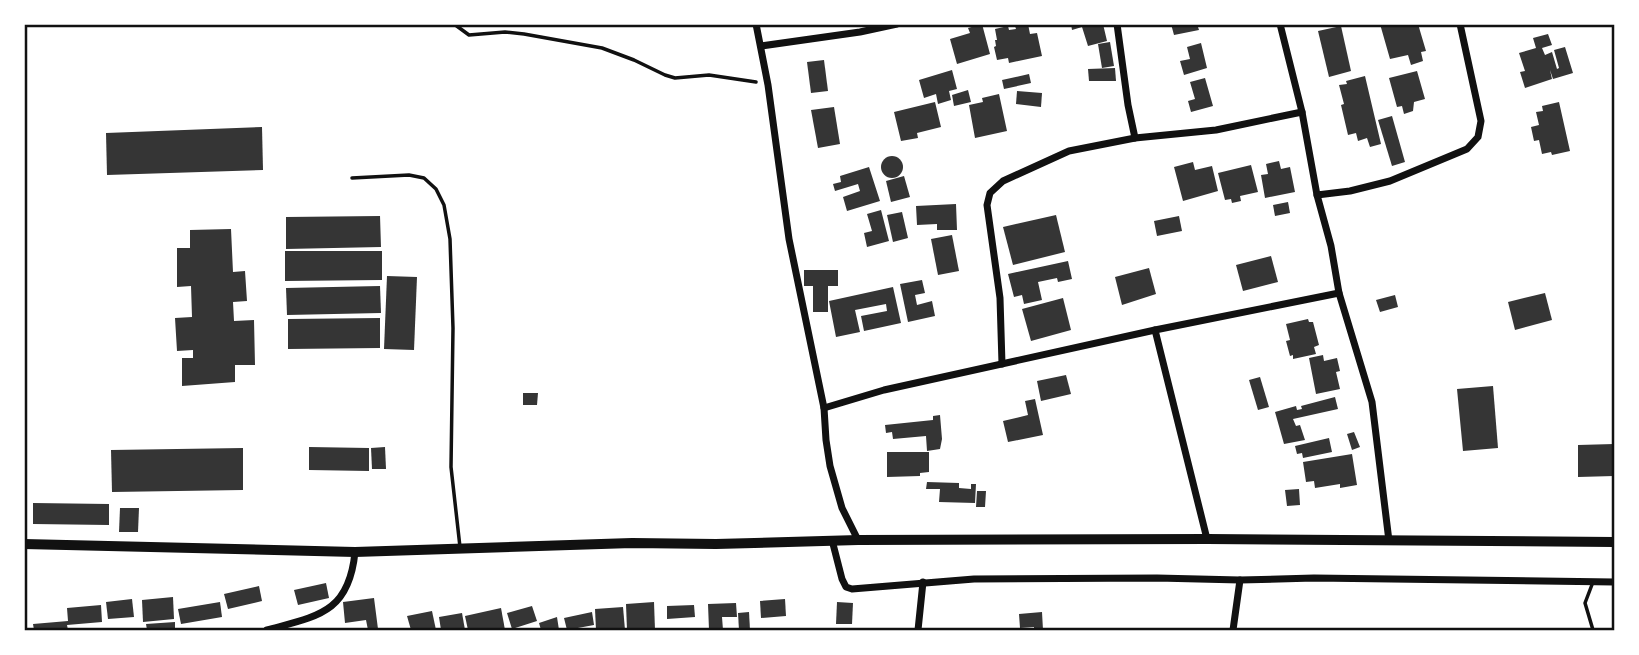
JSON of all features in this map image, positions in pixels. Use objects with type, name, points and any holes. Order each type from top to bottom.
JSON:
[{"type":"main road","points":[[24,544],[355,552],[632,542],[716,544],[832,540],[1615,542]]},
{"type":"street","points":[[756,24],[768,85],[789,239],[824,408],[831,466],[842,508],[858,540]]},
{"type":"street","points":[[761,46],[897,24]]},
{"type":"street","points":[[1117,24],[1135,138]]},
{"type":"street","points":[[1280,24],[1302,112],[1339,293],[1372,402],[1389,541]]},
{"type":"street","points":[[1317,195],[1350,191],[1390,180],[1467,149],[1478,137],[1481,121],[1460,24]]},
{"type":"street","points":[[1002,364],[1000,298],[987,205],[990,193],[1003,181],[1033,165],[1069,151],[1135,138],[1216,130],[1302,112]]},
{"type":"street","points":[[824,408],[884,390],[1154,330],[1339,293]]},
{"type":"street","points":[[1154,330],[1207,539]]},
{"type":"street","points":[[832,540],[842,579],[846,587],[852,589],[923,582],[1132,578],[1615,582]]},
{"type":"street","points":[[267,631],[315,617],[330,607],[341,596],[353,574],[355,552]]},
{"type":"street","points":[[1233,631],[1240,580]]},
{"type":"street","points":[[918,631],[923,582]]},
{"type":"lane","points":[[352,178],[409,175],[424,178],[436,189],[444,205],[450,239],[453,328],[451,467],[460,549]]},
{"type":"lane","points":[[1593,582],[1585,603],[1593,631]]},
{"type":"path","points":[[454,24],[469,35],[505,32],[602,48],[675,78],[709,75],[768,85]]},
{"type":"building","points":[[982,24],[990,54],[957,64],[950,39],[970,33],[968,28]]},
{"type":"building","points":[[1028,24],[1030,34],[1037,33],[1042,56],[1009,63],[1008,58],[997,60],[994,47],[997,40],[995,29],[1008,26],[1009,30],[1016,29],[1015,26]]},
{"type":"building","points":[[1071,24],[1103,24],[1107,41],[1088,46],[1082,27],[1072,30]]},
{"type":"building","points":[[1171,24],[1197,24],[1199,30],[1174,35]]},
{"type":"building","points":[[1380,24],[1418,24],[1426,51],[1421,52],[1423,61],[1411,65],[1408,55],[1390,59]]},
{"type":"building","points":[[1341,26],[1351,71],[1329,77],[1318,31]]},
{"type":"building","points":[[1548,34],[1552,45],[1542,48],[1545,55],[1552,52],[1557,69],[1559,68],[1554,50],[1565,47],[1573,73],[1553,79],[1550,70],[1552,79],[1525,88],[1520,72],[1525,71],[1519,53],[1536,48],[1533,38]]},
{"type":"building","points":[[1110,42],[1114,66],[1102,68],[1098,44]]},
{"type":"building","points":[[1201,43],[1207,68],[1184,75],[1180,61],[1190,59],[1187,47]]},
{"type":"building","points":[[824,60],[828,91],[811,93],[807,62]]},
{"type":"building","points":[[1115,68],[1116,81],[1089,81],[1088,69]]},
{"type":"building","points":[[952,70],[957,89],[949,91],[951,100],[938,104],[936,94],[924,98],[919,80]]},
{"type":"building","points":[[1417,71],[1425,99],[1414,102],[1413,111],[1404,114],[1402,106],[1397,107],[1389,78]]},
{"type":"building","points":[[1029,74],[1031,83],[1004,89],[1002,80]]},
{"type":"building","points":[[1365,76],[1381,144],[1370,147],[1367,138],[1358,141],[1356,133],[1348,135],[1339,85]]},
{"type":"building","points":[[1205,78],[1213,106],[1191,112],[1188,101],[1195,99],[1190,82]]},
{"type":"building","points":[[968,90],[971,102],[954,106],[952,95]]},
{"type":"building","points":[[1017,91],[1042,93],[1041,107],[1016,104]]},
{"type":"building","points":[[999,94],[1007,131],[975,138],[969,105]]},
{"type":"building","points":[[935,102],[941,127],[917,133],[918,138],[901,141],[894,112]]},
{"type":"building","points":[[1559,102],[1570,151],[1542,154],[1539,140],[1534,141],[1531,127],[1539,125],[1536,112],[1543,111],[1542,106]]},
{"type":"building","points":[[834,107],[840,144],[818,148],[811,110]]},
{"type":"building","points":[[1392,116],[1405,162],[1392,166],[1378,120]]},
{"type":"building","points":[[262,127],[263,170],[107,175],[106,133]]},
{"type":"building","points":[[892,156],[900,159],[903,167],[900,175],[892,178],[884,175],[881,167],[884,159]]},
{"type":"building","points":[[1279,161],[1281,169],[1290,167],[1295,192],[1265,198],[1261,175],[1268,174],[1266,164]]},
{"type":"building","points":[[1193,162],[1195,170],[1212,166],[1218,191],[1183,201],[1174,167]]},
{"type":"building","points":[[1251,165],[1258,192],[1240,196],[1241,201],[1232,203],[1231,199],[1225,200],[1218,173]]},
{"type":"building","points":[[869,167],[880,201],[847,211],[843,197],[860,191],[858,184],[835,191],[833,184],[841,182],[840,176]]},
{"type":"building","points":[[904,176],[910,197],[891,202],[886,181]]},
{"type":"building","points":[[1288,202],[1290,213],[1275,216],[1273,205]]},
{"type":"building","points":[[956,204],[957,230],[937,230],[937,224],[917,225],[916,206]]},
{"type":"building","points":[[881,210],[889,241],[867,247],[864,233],[872,231],[867,214]]},
{"type":"building","points":[[902,212],[908,238],[893,242],[887,215]]},
{"type":"building","points":[[1056,215],[1065,252],[1013,265],[1003,227]]},
{"type":"building","points":[[380,216],[381,247],[286,249],[286,217]]},
{"type":"building","points":[[1179,216],[1182,231],[1157,236],[1154,221]]},
{"type":"building","points":[[231,229],[233,272],[245,271],[247,301],[233,302],[234,321],[254,320],[255,365],[235,365],[235,382],[182,386],[182,358],[193,358],[193,350],[177,351],[175,318],[192,317],[191,286],[177,287],[177,248],[190,248],[190,230]]},
{"type":"building","points":[[952,235],[959,271],[938,275],[931,239]]},
{"type":"building","points":[[285,251],[382,251],[382,280],[285,281]]},
{"type":"building","points":[[1271,256],[1278,282],[1243,291],[1236,265]]},
{"type":"building","points":[[1068,261],[1072,279],[1058,282],[1057,278],[1038,282],[1042,300],[1024,304],[1022,295],[1014,297],[1008,274]]},
{"type":"building","points":[[1149,268],[1156,294],[1122,305],[1115,277]]},
{"type":"building","points":[[804,270],[838,270],[838,286],[828,286],[828,312],[813,312],[813,286],[804,286]]},
{"type":"building","points":[[387,276],[417,277],[414,350],[384,349]]},
{"type":"building","points":[[922,280],[925,293],[915,295],[917,305],[932,301],[935,316],[908,322],[900,284]]},
{"type":"building","points":[[380,286],[381,313],[287,315],[286,288]]},
{"type":"building","points":[[893,287],[901,323],[864,331],[861,316],[887,311],[886,304],[855,310],[860,332],[836,337],[829,301]]},
{"type":"building","points":[[1545,293],[1552,320],[1515,330],[1508,302]]},
{"type":"building","points":[[1395,295],[1398,307],[1380,312],[1376,300]]},
{"type":"building","points":[[1063,298],[1071,330],[1031,341],[1022,309]]},
{"type":"building","points":[[380,318],[380,348],[288,349],[288,319]]},
{"type":"building","points":[[1308,319],[1313,322],[1319,345],[1314,347],[1316,354],[1293,359],[1286,341],[1290,340],[1286,324]]},
{"type":"building","points":[[1323,355],[1324,361],[1337,358],[1340,371],[1336,372],[1340,389],[1316,394],[1309,358]]},
{"type":"building","points":[[1066,375],[1071,394],[1041,401],[1037,381]]},
{"type":"building","points":[[1260,377],[1269,407],[1258,410],[1249,380]]},
{"type":"building","points":[[1493,386],[1498,448],[1463,451],[1457,389]]},
{"type":"building","points":[[523,393],[538,393],[537,405],[523,405]]},
{"type":"building","points":[[1335,397],[1338,409],[1293,419],[1296,426],[1300,425],[1305,440],[1284,444],[1275,412],[1296,406],[1297,410],[1302,409],[1301,406]]},
{"type":"building","points":[[1035,399],[1043,435],[1008,442],[1003,421],[1028,415],[1025,401]]},
{"type":"building","points":[[940,415],[940,449],[927,451],[926,436],[893,439],[892,432],[886,433],[885,425],[933,420],[933,416]]},
{"type":"building","points":[[1354,432],[1360,447],[1352,450],[1347,434]]},
{"type":"building","points":[[1329,438],[1332,452],[1303,458],[1302,453],[1297,454],[1295,446]]},
{"type":"building","points":[[1614,444],[1614,476],[1578,477],[1578,445]]},
{"type":"building","points":[[309,447],[369,448],[369,471],[309,470]]},
{"type":"building","points":[[385,447],[386,469],[372,469],[371,448]]},
{"type":"building","points":[[243,448],[243,490],[112,492],[111,450]]},
{"type":"building","points":[[887,452],[929,452],[929,472],[920,473],[920,476],[887,477]]},
{"type":"building","points":[[1352,454],[1357,485],[1340,488],[1340,484],[1315,488],[1314,481],[1306,482],[1303,462]]},
{"type":"building","points":[[927,482],[959,483],[959,488],[971,489],[971,484],[976,484],[975,503],[939,502],[940,489],[926,489]]},
{"type":"building","points":[[1299,489],[1300,505],[1287,506],[1285,490]]},
{"type":"building","points":[[977,491],[986,491],[985,507],[976,507]]},
{"type":"building","points":[[33,503],[109,504],[109,525],[33,524]]},
{"type":"building","points":[[120,508],[139,508],[138,532],[119,532]]},
{"type":"building","points":[[326,583],[329,598],[298,605],[294,590]]},
{"type":"building","points":[[259,586],[262,601],[228,609],[224,594]]},
{"type":"building","points":[[173,597],[174,619],[143,622],[142,600]]},
{"type":"building","points":[[374,598],[378,629],[368,630],[366,620],[345,623],[343,602]]},
{"type":"building","points":[[132,599],[134,617],[108,619],[106,602]]},
{"type":"building","points":[[785,599],[786,616],[761,618],[760,601]]},
{"type":"building","points":[[220,602],[222,617],[181,624],[178,609]]},
{"type":"building","points":[[654,602],[655,630],[627,630],[626,604]]},
{"type":"building","points":[[837,602],[853,603],[852,624],[836,624]]},
{"type":"building","points":[[736,603],[737,617],[722,617],[723,630],[709,630],[708,604]]},
{"type":"building","points":[[101,605],[102,622],[67,625],[68,630],[34,630],[33,624],[68,621],[67,608]]},
{"type":"building","points":[[694,605],[695,617],[667,619],[667,606]]},
{"type":"building","points":[[532,606],[537,621],[512,629],[507,613]]},
{"type":"building","points":[[623,607],[625,630],[596,630],[595,609]]},
{"type":"building","points":[[501,608],[505,630],[468,630],[465,616]]},
{"type":"building","points":[[432,611],[436,630],[411,630],[407,616]]},
{"type":"building","points":[[592,612],[594,625],[567,630],[564,618]]},
{"type":"building","points":[[749,612],[750,630],[739,630],[738,613]]},
{"type":"building","points":[[1042,612],[1043,630],[1034,630],[1034,627],[1020,628],[1019,614]]},
{"type":"building","points":[[462,613],[465,630],[441,630],[439,617]]},
{"type":"building","points":[[557,617],[559,630],[541,630],[539,623]]},
{"type":"building","points":[[175,622],[175,630],[147,630],[146,624]]}]
